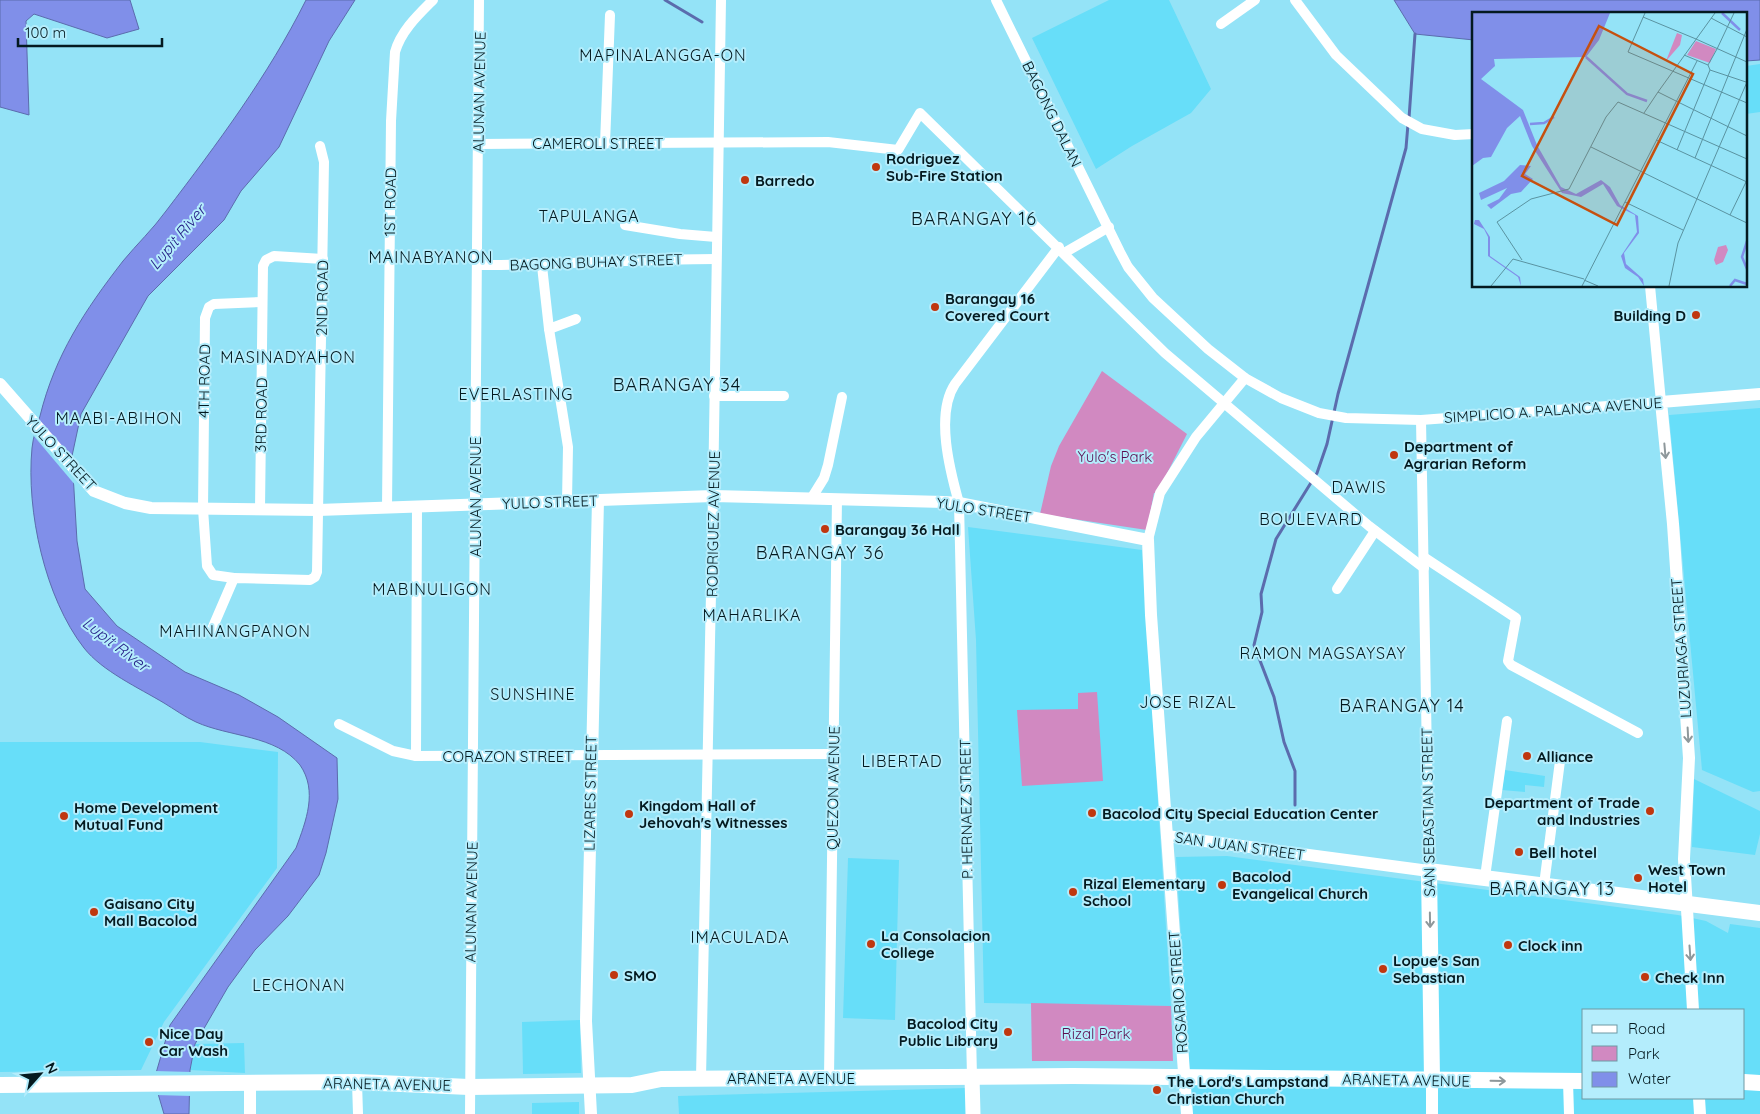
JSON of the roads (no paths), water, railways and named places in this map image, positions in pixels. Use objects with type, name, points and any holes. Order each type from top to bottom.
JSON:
[{"type":"main road","name":"SAN JUAN STREET","points":[[1429,871],[1760,914]]},
{"type":"main road","name":"SAN SEBASTIAN STREET","points":[[1429,871],[1432,1080]]},
{"type":"main road","name":"ARANETA AVENUE","points":[[0,1085],[357,1082],[469,1087],[590,1086],[632,1084],[661,1078],[1184,1076],[1576,1081]]},
{"type":"main road","name":"P. HERNAEZ STREET","points":[[972,1077],[973,1114]]},
{"type":"main road","points":[[1745,1082],[1760,1083]]},
{"type":"street","name":"1ST ROAD","points":[[387,507],[391,122],[395,52],[409,24],[433,0]]},
{"type":"street","name":"ALUNAN AVENUE","points":[[470,1114],[479,0]]},
{"type":"street","name":"RODRIGUEZ AVENUE","points":[[701,1078],[721,0]]},
{"type":"street","name":"BAGONG DALAN","points":[[996,0],[1128,267],[1153,298],[1208,349],[1246,378]]},
{"type":"street","points":[[1221,24],[1255,0]]},
{"type":"street","points":[[1295,0],[1336,55],[1402,118],[1422,129],[1455,134],[1472,134]]},
{"type":"street","points":[[605,144],[610,15]]},
{"type":"street","name":"CAMEROLI STREET","points":[[478,144],[828,142],[898,150],[920,114],[1061,250]]},
{"type":"street","name":"2ND ROAD","points":[[234,578],[310,580],[315,577],[323,259],[324,162],[320,146]]},
{"type":"street","points":[[625,225],[680,234],[716,237]]},
{"type":"street","points":[[1109,227],[1061,250],[1165,353],[1375,531],[1516,618],[1508,661],[1511,665],[1638,733]]},
{"type":"street","name":"P. HERNAEZ STREET","points":[[972,1077],[959,503],[948,467],[947,397],[1061,250]]},
{"type":"street","name":"3RD ROAD","points":[[260,509],[264,266],[268,258],[274,256],[323,259]]},
{"type":"street","name":"BAGONG BUHAY STREET","points":[[477,265],[542,266],[628,259],[716,259]]},
{"type":"street","points":[[542,266],[549,329],[568,447],[567,501]]},
{"type":"street","name":"LUZURIAGA STREET","points":[[1650,288],[1673,524],[1689,758],[1684,846],[1686,905],[1694,1009]]},
{"type":"street","name":"4TH ROAD","points":[[234,578],[214,576],[209,571],[203,509],[206,313],[214,304],[262,302]]},
{"type":"street","points":[[549,329],[576,319]]},
{"type":"street","points":[[1148,540],[1160,492],[1196,437],[1223,402],[1246,378]]},
{"type":"street","name":"SIMPLICIO A. PALANCA AVENUE","points":[[1246,378],[1280,398],[1319,413],[1346,418],[1421,420],[1760,394]]},
{"type":"street","name":"YULO STREET","points":[[0,384],[82,480],[94,491],[125,503],[151,508],[318,510],[713,496],[837,499],[959,503],[1148,540]]},
{"type":"street","points":[[714,396],[784,396]]},
{"type":"street","points":[[811,499],[824,478],[828,465],[842,396]]},
{"type":"street","name":"SAN SEBASTIAN STREET","points":[[1421,420],[1429,871]]},
{"type":"street","name":"QUEZON AVENUE","points":[[829,1078],[837,499]]},
{"type":"street","name":"LIZARES STREET","points":[[591,1114],[586,1021],[598,500]]},
{"type":"street","points":[[416,756],[417,506]]},
{"type":"street","points":[[1337,589],[1375,531]]},
{"type":"street","name":"ROSARIO STREET","points":[[1148,540],[1187,1114]]},
{"type":"street","points":[[212,629],[234,578]]},
{"type":"street","points":[[1485,877],[1507,721]]},
{"type":"street","name":"CORAZON STREET","points":[[339,724],[393,751],[416,756],[833,754]]},
{"type":"street","points":[[1544,885],[1560,761]]},
{"type":"street","name":"SAN JUAN STREET","points":[[1167,836],[1429,871]]},
{"type":"street","name":"SAN SEBASTIAN STREET","points":[[1432,1080],[1432,1114]]},
{"type":"street","points":[[1569,1114],[1576,1081]]},
{"type":"street","points":[[357,1082],[358,1114]]},
{"type":"street","points":[[250,1083],[250,1114]]},
{"type":"street","points":[[1699,1099],[1700,1114]]},
{"type":"water","points":[[0,0],[130,0],[139,29],[107,38],[34,14],[26,21],[29,115],[0,107]]},
{"type":"water","name":"Lupit River","points":[[306,0],[355,0],[329,41],[279,147],[241,191],[224,220],[148,296],[81,414],[72,456],[77,541],[85,589],[117,626],[185,672],[239,695],[278,717],[337,758],[338,799],[319,875],[288,916],[255,950],[228,987],[195,1044],[190,1070],[189,1114],[164,1114],[154,1080],[170,1025],[296,848],[306,817],[309,796],[308,785],[300,765],[290,755],[265,742],[209,727],[192,720],[111,672],[84,648],[70,628],[59,605],[41,553],[32,499],[33,444],[46,394],[54,373],[84,315],[123,261],[161,218],[223,135],[275,56]]},
{"type":"water","points":[[1394,0],[1760,0],[1760,60],[1748,61],[1748,12],[1472,12],[1472,40],[1415,34]]},
{"type":"waterway","points":[[665,0],[702,22]]},
{"type":"waterway","points":[[1409,118],[1415,34]]},
{"type":"waterway","points":[[1295,805],[1295,771],[1284,742],[1274,697],[1254,645],[1262,612],[1261,594],[1276,539],[1317,473],[1327,444],[1338,394],[1406,148],[1408,124]]},
{"type":"place","name":"Rodriguez Sub-Fire Station","points":[[876,167]]},
{"type":"place","name":"Barredo","points":[[745,180]]},
{"type":"place","name":"Barangay 16 Covered Court","points":[[935,307]]},
{"type":"place","name":"Building D","points":[[1696,315]]},
{"type":"place","name":"Department of Agrarian Reform","points":[[1394,455]]},
{"type":"place","name":"Barangay 36 Hall","points":[[825,529]]},
{"type":"place","name":"Alliance","points":[[1527,756]]},
{"type":"place","name":"Department of Trade and Industries","points":[[1650,811]]},
{"type":"place","name":"Bacolod City Special Education Center","points":[[1092,813]]},
{"type":"place","name":"Kingdom Hall of Jehovah's Witnesses","points":[[629,814]]},
{"type":"place","name":"Home Development Mutual Fund","points":[[64,816]]},
{"type":"place","name":"Bell hotel","points":[[1519,852]]},
{"type":"place","name":"West Town Hotel","points":[[1638,878]]},
{"type":"place","name":"Bacolod Evangelical Church","points":[[1222,885]]},
{"type":"place","name":"Rizal Elementary School","points":[[1073,892]]},
{"type":"place","name":"Gaisano City Mall Bacolod","points":[[94,912]]},
{"type":"place","name":"La Consolacion College","points":[[871,944]]},
{"type":"place","name":"Clock inn","points":[[1508,945]]},
{"type":"place","name":"Lopue's San Sebastian","points":[[1383,969]]},
{"type":"place","name":"SMO","points":[[614,975]]},
{"type":"place","name":"Check Inn","points":[[1645,977]]},
{"type":"place","name":"Bacolod City Public Library","points":[[1008,1032]]},
{"type":"place","name":"Nice Day Car Wash","points":[[149,1042]]},
{"type":"place","name":"The Lord's Lampstand Christian Church","points":[[1157,1090]]},
{"type":"district","name":"MAPINALANGGA-ON","points":[[663,55]]},
{"type":"district","name":"TAPULANGA","points":[[589,216]]},
{"type":"district","name":"BARANGAY 16","points":[[974,218]]},
{"type":"district","name":"MAINABYANON","points":[[431,257]]},
{"type":"district","name":"MASINADYAHON","points":[[288,357]]},
{"type":"district","name":"BARANGAY 34","points":[[677,384]]},
{"type":"district","name":"EVERLASTING","points":[[516,394]]},
{"type":"district","name":"MAABI-ABIHON","points":[[119,418]]},
{"type":"district","name":"DAWIS","points":[[1359,487]]},
{"type":"district","name":"BOULEVARD","points":[[1311,519]]},
{"type":"district","name":"BARANGAY 36","points":[[820,552]]},
{"type":"district","name":"MABINULIGON","points":[[432,589]]},
{"type":"district","name":"MAHARLIKA","points":[[752,615]]},
{"type":"district","name":"MAHINANGPANON","points":[[235,631]]},
{"type":"district","name":"RAMON MAGSAYSAY","points":[[1323,653]]},
{"type":"district","name":"SUNSHINE","points":[[533,694]]},
{"type":"district","name":"JOSE RIZAL","points":[[1188,702]]},
{"type":"district","name":"BARANGAY 14","points":[[1402,705]]},
{"type":"district","name":"LIBERTAD","points":[[902,761]]},
{"type":"district","name":"BARANGAY 13","points":[[1552,888]]},
{"type":"district","name":"IMACULADA","points":[[740,937]]},
{"type":"district","name":"LECHONAN","points":[[299,985]]},
{"type":"park label","name":"Yulo's Park","points":[[1115,456]]},
{"type":"park label","name":"Rizal Park","points":[[1096,1033]]}]
